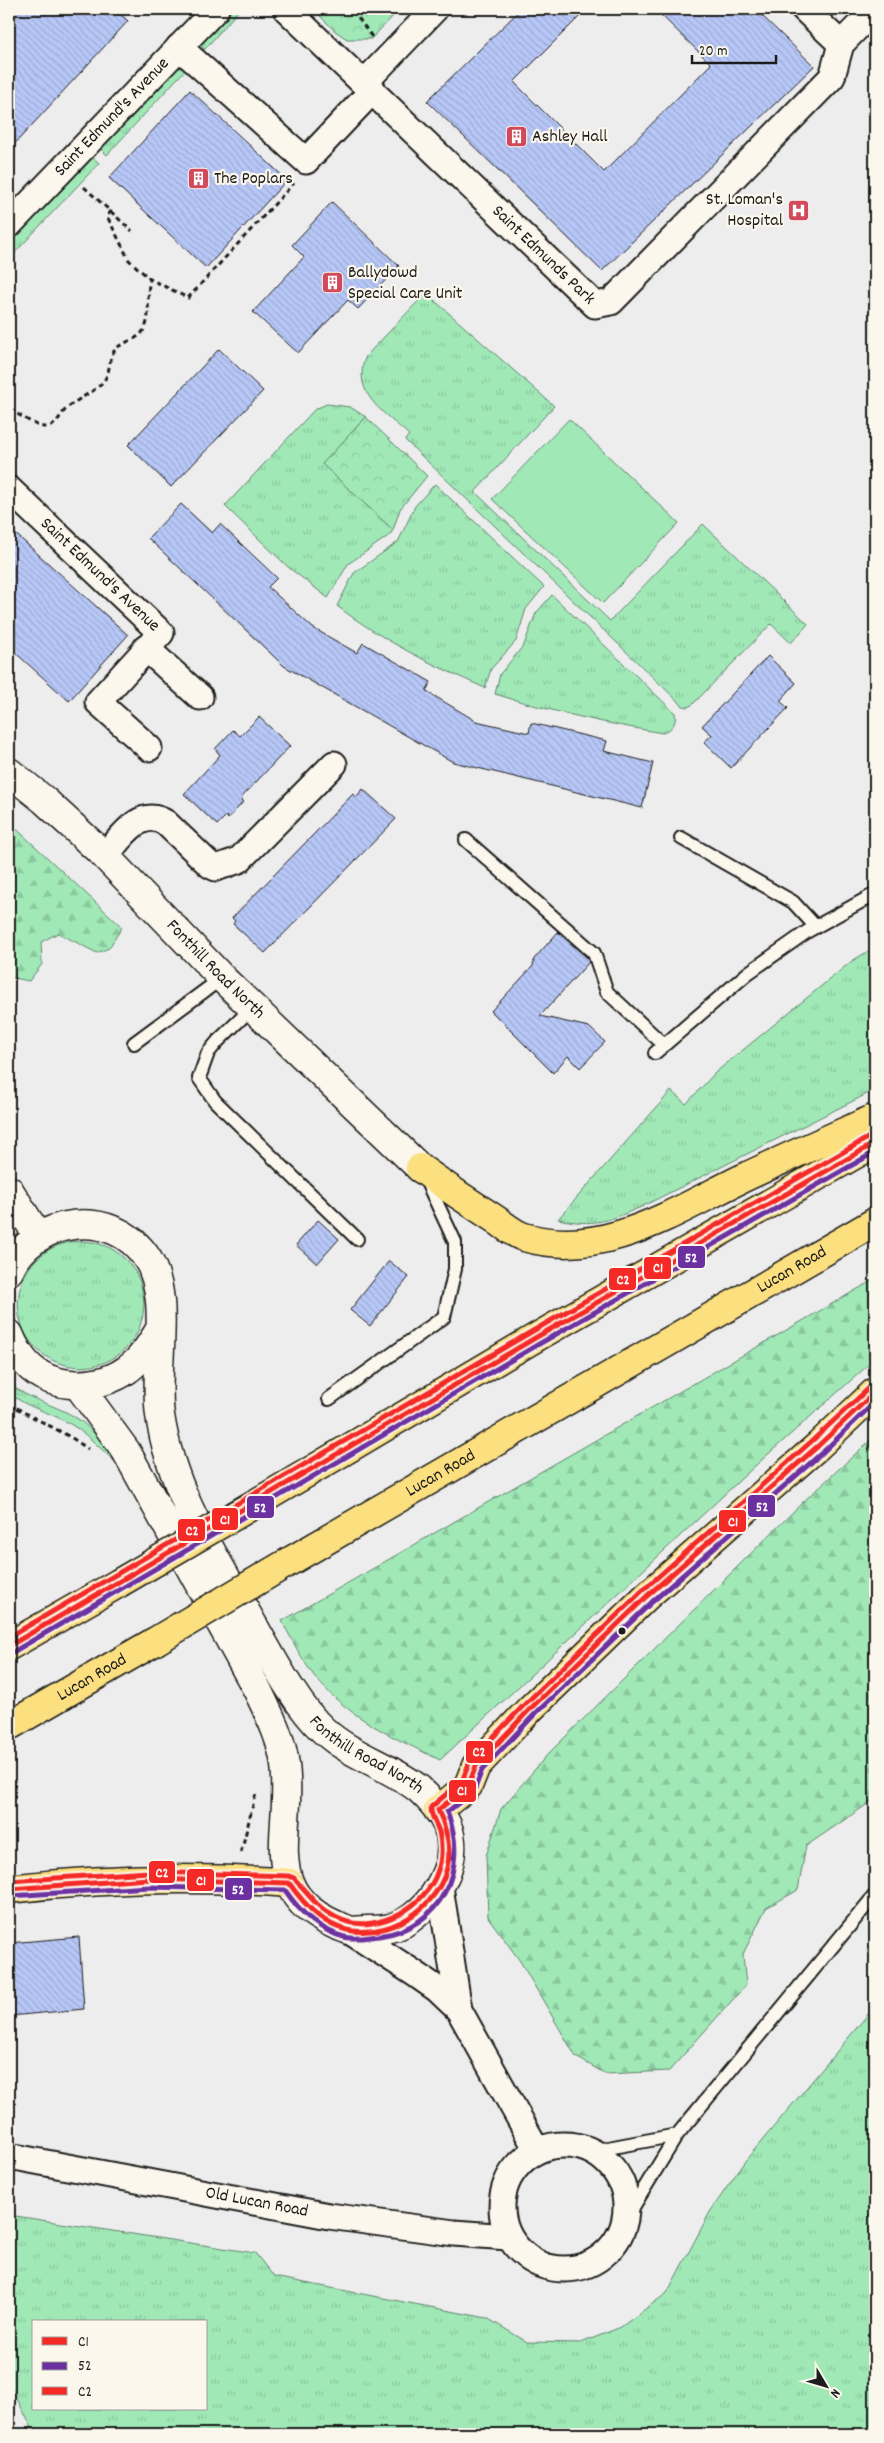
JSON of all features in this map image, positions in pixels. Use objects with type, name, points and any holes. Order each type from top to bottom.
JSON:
[{"type":"highway","points":[[420,1168],[455,1194],[522,1236],[548,1242],[589,1243],[622,1235],[655,1222],[742,1179],[875,1118]]},
{"type":"highway","points":[[9,1646],[258,1502],[535,1338],[875,1143]]},
{"type":"highway","name":"Lucan Road","points":[[9,1726],[875,1222]]},
{"type":"highway","points":[[438,1810],[468,1786],[476,1766],[530,1709],[633,1609],[818,1446],[875,1392]]},
{"type":"highway","points":[[9,1889],[59,1883],[166,1878],[220,1878],[289,1883]]},
{"type":"main road","name":"Fonthill Road North","points":[[9,772],[44,800],[105,856],[222,978],[420,1168]]},
{"type":"main road","points":[[9,797],[73,827]]},
{"type":"main road","points":[[9,1190],[38,1236]]},
{"type":"main road","name":"Fonthill Road North","points":[[9,1271],[24,1248],[38,1236],[54,1228],[87,1223],[118,1232],[133,1242],[146,1257],[155,1273],[160,1293],[160,1414],[165,1442],[190,1512],[265,1646],[302,1704],[323,1730],[347,1747],[409,1781],[428,1797],[447,1825],[450,1860],[440,1887],[421,1910],[400,1924],[378,1930],[348,1930],[317,1914],[301,1901],[289,1883],[283,1862],[282,1838],[286,1819],[285,1765],[275,1726],[249,1673],[126,1451],[78,1385]]},
{"type":"main road","points":[[9,1334],[27,1364],[46,1376],[65,1384],[78,1385],[109,1380],[128,1370],[144,1355],[159,1331]]},
{"type":"street","name":"Saint Edmund's Avenue","points":[[9,226],[216,9]]},
{"type":"street","name":"Saint Edmunds Park","points":[[286,9],[369,86],[595,305],[611,302],[832,76],[841,44]]},
{"type":"street","points":[[180,47],[306,161],[435,9]]},
{"type":"street","points":[[804,9],[841,44],[875,9]]},
{"type":"street","name":"Saint Edmund's Avenue","points":[[9,490],[160,633],[98,702],[149,748]]},
{"type":"street","points":[[146,648],[200,697]]},
{"type":"street","points":[[105,856],[136,823],[149,816],[158,818],[166,824],[210,865],[216,868],[239,860],[273,828],[334,764]]},
{"type":"street","points":[[440,1887],[459,2010]]},
{"type":"street","points":[[348,1930],[437,1989],[459,2010],[537,2150]]},
{"type":"street","points":[[555,2145],[574,2145],[592,2151],[607,2162],[619,2177],[626,2198],[625,2220],[617,2240],[602,2256],[583,2266],[562,2270],[540,2266],[522,2254],[508,2237],[502,2218],[502,2198],[508,2178],[520,2162],[537,2150],[555,2145]]},
{"type":"street","name":"Old Lucan Road","points":[[9,2156],[329,2216],[454,2233],[508,2237]]},
{"type":"lane","points":[[681,838],[793,902],[816,927]]},
{"type":"lane","points":[[466,840],[594,952],[607,992],[659,1049],[748,973],[816,927],[875,894]]},
{"type":"lane","points":[[134,1043],[222,978]]},
{"type":"lane","points":[[253,1007],[208,1053],[199,1078],[215,1102],[357,1239]]},
{"type":"lane","points":[[329,1399],[444,1317],[455,1269],[456,1242],[420,1168]]},
{"type":"lane","points":[[625,2220],[677,2135],[875,1895]]},
{"type":"lane","points":[[592,2151],[677,2135]]},
{"type":"path","points":[[111,211],[107,216],[129,260],[150,279],[188,298],[300,176],[306,161]]},
{"type":"path","points":[[84,187],[132,231]]},
{"type":"path","points":[[9,411],[20,414],[39,427],[50,426],[58,421],[65,410],[105,380],[109,372],[113,352],[119,346],[138,338],[144,331],[147,321],[147,292],[150,279]]},
{"type":"green space","points":[[225,9],[240,9],[204,50],[200,43]]},
{"type":"green space","points":[[313,9],[400,9],[371,39],[347,39],[335,31]]},
{"type":"green space","points":[[172,68],[187,68],[107,155],[100,148]]},
{"type":"green space","points":[[91,156],[99,163],[9,259],[9,244]]},
{"type":"green space","points":[[426,293],[554,406],[475,492],[610,621],[703,524],[808,624],[791,643],[771,624],[693,704],[688,707],[683,706],[405,440],[409,435],[372,401],[366,391],[362,369],[366,356]]},
{"type":"green space","points":[[327,404],[350,407],[366,417],[323,464],[393,530],[390,535],[348,564],[328,598],[288,567],[225,506],[315,409]]},
{"type":"green space","points":[[366,417],[427,476],[400,509],[393,530],[322,464]]},
{"type":"green space","points":[[569,419],[679,523],[603,603],[492,499]]},
{"type":"green space","points":[[435,484],[544,587],[526,609],[516,641],[491,669],[485,688],[408,652],[354,619],[337,606],[354,573],[398,542],[415,506]]},
{"type":"green space","points":[[552,595],[675,713],[674,723],[669,730],[663,733],[620,726],[495,694],[500,674],[524,645],[536,613]]},
{"type":"green space","points":[[9,822],[122,927],[109,948],[97,953],[58,933],[41,942],[42,964],[29,981],[9,977]]},
{"type":"green space","points":[[875,947],[875,1090],[629,1212],[610,1219],[591,1222],[558,1219],[671,1091],[686,1104],[716,1072],[852,961]]},
{"type":"green space","points":[[81,1241],[105,1246],[125,1260],[139,1280],[144,1304],[139,1328],[125,1348],[105,1362],[81,1367],[57,1362],[37,1348],[23,1328],[18,1304],[23,1280],[37,1260],[57,1246]]},
{"type":"green space","points":[[875,1279],[875,1359],[756,1465],[440,1760],[389,1735],[357,1715],[328,1691],[310,1670],[282,1621]]},
{"type":"green space","points":[[9,1383],[25,1394],[70,1414],[84,1423],[94,1433],[114,1461],[72,1425],[22,1402],[9,1393]]},
{"type":"green space","points":[[875,1436],[875,1799],[806,1846],[798,1890],[766,1908],[743,1954],[746,1985],[669,2071],[606,2074],[576,2057],[520,1961],[488,1917],[486,1856],[501,1809],[548,1754],[804,1501]]},
{"type":"green space","points":[[875,2006],[875,2434],[35,2434],[9,2383],[9,2215],[255,2253],[274,2277],[487,2318],[527,2342],[581,2343],[621,2327],[667,2293],[710,2212],[745,2161]]},
{"type":"building","points":[[9,9],[115,9],[128,21],[9,150]]},
{"type":"building","name":"Ashley Hall","points":[[521,9],[587,9],[514,82],[604,172],[711,64],[655,9],[755,9],[814,66],[602,271],[427,101]]},
{"type":"building","name":"The Poplars","points":[[190,90],[287,180],[206,268],[109,178]]},
{"type":"building","name":"Ballydowd Special Care Unit","points":[[332,202],[399,266],[358,309],[348,300],[298,353],[253,312],[304,257],[292,245]]},
{"type":"building","points":[[219,349],[263,391],[171,487],[128,445]]},
{"type":"building","points":[[181,504],[212,533],[220,524],[277,578],[268,587],[313,628],[357,653],[363,643],[431,682],[426,691],[476,721],[529,733],[531,723],[607,741],[604,751],[653,763],[642,808],[453,762],[284,666],[148,538]]},
{"type":"building","points":[[9,528],[128,635],[69,701],[9,647]]},
{"type":"building","points":[[768,656],[796,683],[780,701],[788,708],[731,768],[704,742],[712,735],[702,726]]},
{"type":"building","points":[[259,717],[290,746],[243,796],[241,800],[243,802],[228,819],[226,816],[217,825],[184,794],[220,755],[215,749],[233,730],[240,736]]},
{"type":"building","points":[[363,789],[396,819],[265,953],[233,924],[235,921],[232,918],[353,794],[356,797]]},
{"type":"building","points":[[558,932],[589,962],[540,1016],[589,1027],[605,1042],[580,1068],[568,1056],[553,1073],[491,1011],[533,966],[534,959]]},
{"type":"building","points":[[318,1220],[339,1239],[317,1264],[296,1245]]},
{"type":"building","points":[[389,1261],[409,1277],[370,1326],[350,1310]]},
{"type":"building","points":[[79,1937],[84,2009],[10,2016],[9,1943]]},
{"type":"transit line","name":"C2","points":[[9,1637],[871,1136]]},
{"type":"transit line","name":"C1","points":[[9,1646],[535,1338],[875,1143]]},
{"type":"transit line","name":"52","points":[[13,1652],[539,1344],[875,1152]]},
{"type":"transit line","name":"C2","points":[[9,1881],[149,1872],[289,1876],[294,1878],[321,1908],[342,1920],[356,1923],[371,1923],[399,1914],[423,1895],[432,1883],[439,1866],[441,1846],[439,1832],[431,1807],[462,1781],[470,1761],[525,1704],[642,1591],[870,1387]]},
{"type":"transit line","name":"C1","points":[[9,1889],[149,1879],[289,1883],[314,1912],[338,1927],[347,1930],[365,1931],[383,1929],[401,1922],[430,1900],[440,1885],[447,1868],[449,1850],[448,1840],[438,1810],[468,1786],[476,1766],[530,1709],[647,1596],[818,1446],[875,1392]]},
{"type":"transit line","name":"52","points":[[10,1896],[149,1887],[285,1890],[310,1919],[326,1930],[348,1938],[379,1936],[401,1931],[419,1921],[434,1908],[445,1892],[452,1874],[455,1854],[453,1833],[447,1812],[474,1791],[482,1770],[535,1714],[652,1602],[823,1452],[875,1402]]},
{"type":"place","name":"Ashley Hall","points":[[516,137]]},
{"type":"place","name":"The Poplars","points":[[198,179]]},
{"type":"place","name":"St. Loman's Hospital","points":[[799,210]]},
{"type":"place","name":"Ballydowd Special Care Unit","points":[[332,283]]}]
